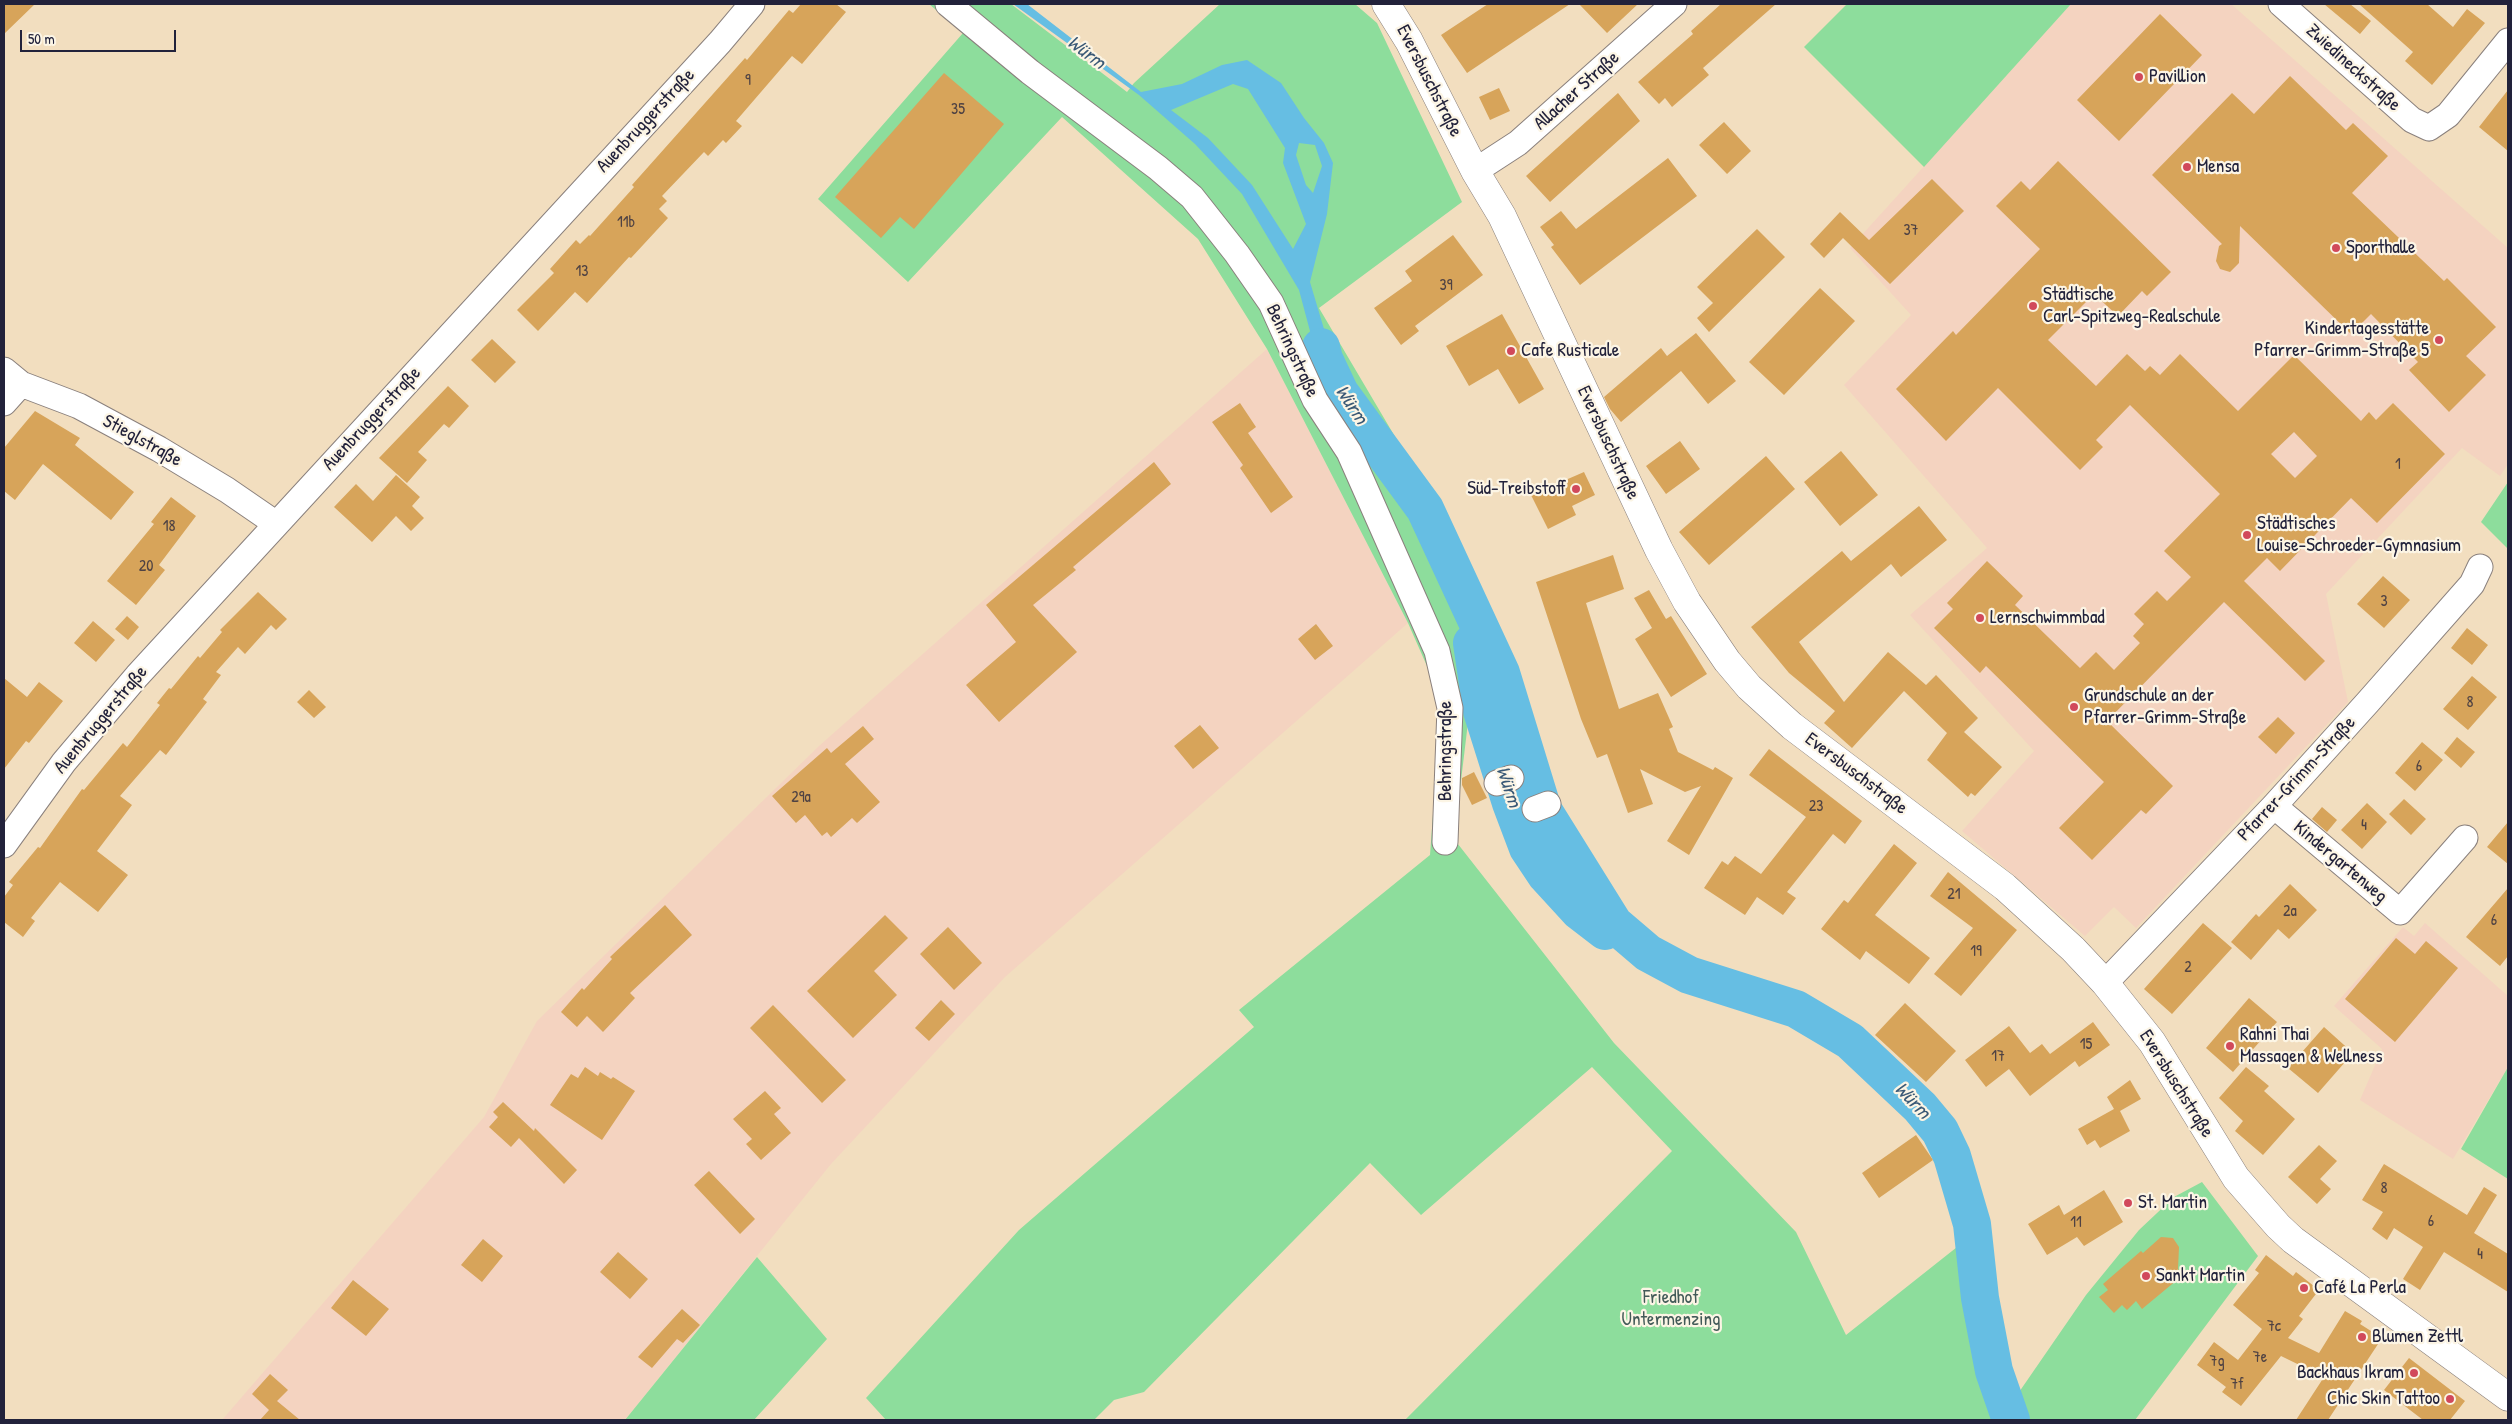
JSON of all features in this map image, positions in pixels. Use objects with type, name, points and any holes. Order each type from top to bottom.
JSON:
[{"type":"main road","name":"Eversbuschstraße","points":[[1386,4],[1409,41],[1475,171],[1502,216],[1659,550],[1687,602],[1727,661],[1750,687],[1792,726],[2005,887],[2052,929],[2105,983],[2165,1060],[2236,1178],[2274,1222],[2293,1240],[2508,1397]]},
{"type":"street","name":"Auenbruggerstraße","points":[[4,845],[64,762],[137,676],[275,523],[713,49],[752,4]]},
{"type":"street","name":"Behringstraße","points":[[948,4],[1030,72],[1158,168],[1192,197],[1237,254],[1271,303],[1315,400],[1349,452],[1437,650],[1450,708],[1445,842]]},
{"type":"street","name":"Allacher Straße","points":[[1475,171],[1518,143],[1674,4]]},
{"type":"street","name":"Zwiedineckstraße","points":[[2281,4],[2412,120],[2429,128],[2448,115],[2508,42]]},
{"type":"street","name":"Stieglstraße","points":[[12,377],[79,406],[159,449],[227,490],[275,523]]},
{"type":"street","points":[[4,403],[12,377]]},
{"type":"street","name":"Pfarrer-Grimm-Straße","points":[[2105,983],[2274,806],[2456,603],[2472,584],[2480,567]]},
{"type":"street","name":"Kindergartenweg","points":[[2274,806],[2400,912],[2465,838]]},
{"type":"shaded area","points":[[2071,4],[2231,4],[2508,248],[2508,464],[2500,476],[2462,448],[2326,594],[2348,702],[2136,928],[2114,907],[2085,936],[1962,831],[2034,751],[1910,615],[1987,548],[1844,385],[1911,315],[1850,248]]},
{"type":"shaded area","points":[[1267,349],[1408,623],[1005,977],[831,1164],[625,1420],[222,1420],[484,1117],[537,1021],[819,746]]},
{"type":"shaded area","points":[[2425,923],[2508,996],[2508,1067],[2453,1159],[2360,1100],[2382,1049],[2334,1006],[2403,927],[2414,936]]},
{"type":"green space","name":"Friedhof Untermenzing","points":[[929,4],[1011,4],[1127,92],[1134,83],[1220,4],[1355,4],[1377,23],[1462,202],[1319,308],[1433,501],[1503,669],[1472,689],[1454,839],[1614,1043],[1796,1232],[1846,1335],[1976,1232],[2006,1411],[2086,1295],[2139,1230],[2174,1197],[2202,1182],[2258,1256],[2135,1420],[1405,1420],[1672,1151],[1592,1067],[1421,1215],[1370,1163],[1144,1392],[1114,1400],[1094,1420],[886,1420],[866,1398],[1019,1230],[1254,1027],[1239,1010],[1430,855],[1434,801],[1438,691],[1408,623],[1267,349],[1198,239],[1062,117],[908,282],[818,199],[963,33]]},
{"type":"green space","points":[[1847,4],[2071,4],[1924,167],[1804,47]]},
{"type":"green space","points":[[2508,482],[2508,549],[2481,522]]},
{"type":"green space","points":[[2508,1067],[2508,1179],[2461,1149]]},
{"type":"green space","points":[[757,1257],[827,1339],[754,1420],[625,1420]]},
{"type":"water","points":[[1013,4],[1027,4],[1141,92],[1182,84],[1222,65],[1247,60],[1281,83],[1304,118],[1324,143],[1333,163],[1327,214],[1310,282],[1343,393],[1339,395],[1318,361],[1299,290],[1242,194],[1195,144],[1139,95]],"holes":[[[1233,84],[1248,89],[1285,148],[1283,163],[1306,224],[1293,249],[1252,185],[1208,138],[1171,110]],[[1299,143],[1315,145],[1322,166],[1313,193],[1306,185],[1296,155]]]},
{"type":"building","points":[[4,4],[35,4],[4,34]]},
{"type":"building","points":[[801,4],[836,4],[846,12],[802,64],[792,56],[736,121],[742,126],[726,143],[723,140],[708,156],[704,152],[662,196],[667,201],[659,209],[668,218],[631,258],[629,257],[587,303],[575,292],[538,331],[517,310],[554,273],[550,269],[576,240],[580,244],[590,236],[634,187],[632,185],[745,58],[747,60],[789,10],[793,13]]},
{"type":"building","points":[[1488,4],[1570,4],[1467,73],[1441,35]]},
{"type":"building","points":[[1579,4],[1638,4],[1607,33]]},
{"type":"building","points":[[1721,4],[1776,4],[1703,68],[1709,75],[1672,107],[1665,98],[1659,104],[1638,82],[1693,34],[1691,31]]},
{"type":"building","points":[[2324,4],[2350,4],[2371,21],[2360,34]]},
{"type":"building","points":[[2359,4],[2427,4],[2453,27],[2467,9],[2485,23],[2432,85],[2405,61],[2413,52]]},
{"type":"building","name":"Pavillion","points":[[2160,14],[2202,55],[2119,141],[2077,100]]},
{"type":"building","points":[[944,73],[1004,124],[914,229],[900,217],[881,238],[835,197]]},
{"type":"building","points":[[2290,76],[2346,130],[2353,123],[2388,156],[2352,193],[2444,281],[2447,278],[2496,327],[2466,356],[2486,375],[2449,412],[2409,370],[2418,362],[2371,314],[2351,334],[2240,226],[2239,263],[2230,272],[2220,269],[2216,261],[2219,246],[2222,244],[2152,175],[2232,93],[2254,114]]},
{"type":"building","points":[[1499,88],[1510,111],[1490,120],[1479,97]]},
{"type":"building","points":[[2508,90],[2508,151],[2479,127]]},
{"type":"building","points":[[1618,93],[1640,121],[1550,202],[1526,176]]},
{"type":"building","points":[[1724,122],[1751,151],[1727,174],[1699,145]]},
{"type":"building","points":[[1668,158],[1697,196],[1580,285],[1551,247],[1554,245],[1540,227],[1561,211],[1576,229]]},
{"type":"building","points":[[2058,161],[2171,272],[2147,296],[2142,291],[2118,316],[2094,294],[2048,340],[2096,386],[2127,354],[2145,371],[2150,366],[2160,375],[2180,354],[2238,411],[2294,355],[2361,421],[2369,412],[2376,420],[2393,403],[2445,454],[2377,523],[2351,498],[2280,571],[2267,558],[2244,581],[2325,661],[2305,681],[2224,602],[2107,721],[2173,786],[2146,814],[2141,810],[2092,860],[2059,828],[2104,782],[1986,666],[1980,673],[1934,628],[1953,609],[1947,603],[1987,561],[2023,596],[2015,605],[2080,668],[2096,652],[2114,670],[2140,643],[2133,636],[2144,624],[2134,614],[2157,591],[2167,601],[2191,577],[2164,551],[2220,494],[2130,405],[2096,440],[2103,447],[2080,470],[1998,388],[1946,441],[1896,389],[1953,331],[1956,335],[2040,249],[1996,206],[2021,181],[2030,190]],"holes":[[[2294,432],[2317,456],[2295,478],[2271,454]]]},
{"type":"building","points":[[1932,179],[1964,211],[1890,284],[1843,238],[1824,258],[1810,244],[1840,212],[1869,240]]},
{"type":"building","points":[[1757,229],[1785,257],[1709,332],[1697,318],[1713,303],[1697,287]]},
{"type":"building","points":[[1453,235],[1483,275],[1415,326],[1419,331],[1401,345],[1374,308],[1412,281],[1405,271]]},
{"type":"building","points":[[1820,288],[1855,321],[1784,395],[1749,362]]},
{"type":"building","points":[[1502,314],[1544,389],[1519,404],[1498,369],[1469,386],[1446,346]]},
{"type":"building","points":[[1696,333],[1736,381],[1708,404],[1681,371],[1621,422],[1610,409],[1604,397],[1661,348],[1667,356]]},
{"type":"building","points":[[492,339],[516,362],[495,383],[471,360]]},
{"type":"building","points":[[448,386],[469,406],[449,428],[444,424],[418,452],[427,460],[407,483],[379,458]]},
{"type":"building","points":[[1240,403],[1256,427],[1248,433],[1293,497],[1271,513],[1240,468],[1243,465],[1212,422]]},
{"type":"building","points":[[35,411],[80,438],[75,445],[134,492],[111,520],[43,464],[15,500],[4,491],[4,448]]},
{"type":"building","points":[[1680,441],[1700,469],[1666,494],[1646,466]]},
{"type":"building","points":[[1841,451],[1878,495],[1840,526],[1804,482]]},
{"type":"building","points":[[1766,456],[1795,489],[1709,565],[1679,532]]},
{"type":"building","points":[[1154,462],[1171,484],[1073,567],[1076,570],[1033,605],[1077,652],[999,722],[966,685],[1016,642],[986,605]]},
{"type":"building","points":[[1584,472],[1595,495],[1572,506],[1576,515],[1548,529],[1531,495]]},
{"type":"building","points":[[396,475],[420,497],[412,506],[424,518],[411,531],[396,516],[372,542],[334,507],[356,484],[373,501]]},
{"type":"building","points":[[171,497],[196,516],[159,565],[165,570],[136,605],[107,581],[154,524],[151,522]]},
{"type":"building","points":[[1919,506],[1947,540],[1901,577],[1891,564],[1799,642],[1844,702],[1888,652],[1926,685],[1936,675],[1978,718],[1964,732],[2002,767],[1975,796],[1971,793],[1968,797],[1927,760],[1947,733],[1904,691],[1852,748],[1824,723],[1835,711],[1789,673],[1751,627],[1842,551],[1851,561]]},
{"type":"building","points":[[1613,555],[1624,589],[1586,603],[1619,709],[1658,693],[1673,727],[1669,729],[1678,752],[1713,770],[1715,767],[1733,778],[1689,855],[1667,841],[1701,786],[1685,792],[1640,769],[1653,804],[1628,813],[1607,754],[1597,758],[1581,719],[1536,582]]},
{"type":"building","points":[[2383,576],[2410,600],[2384,628],[2357,604]]},
{"type":"building","points":[[1649,590],[1666,619],[1671,616],[1707,674],[1671,697],[1635,639],[1652,628],[1634,598]]},
{"type":"building","points":[[258,592],[287,619],[276,630],[271,625],[245,654],[238,647],[216,672],[221,675],[203,699],[207,702],[166,755],[160,750],[120,796],[132,805],[97,851],[128,875],[98,912],[60,882],[31,918],[35,921],[23,937],[4,922],[4,897],[13,885],[9,882],[38,847],[40,848],[82,789],[84,790],[123,743],[127,747],[160,705],[157,703],[169,688],[171,689],[198,656],[200,658],[222,632],[220,630]]},
{"type":"building","points":[[127,616],[139,627],[128,640],[115,629]]},
{"type":"building","points":[[93,621],[115,640],[96,662],[74,643]]},
{"type":"building","points":[[1316,624],[1333,646],[1315,660],[1298,639]]},
{"type":"building","points":[[2467,628],[2488,645],[2472,665],[2451,648]]},
{"type":"building","points":[[2472,676],[2497,697],[2468,730],[2443,709]]},
{"type":"building","points":[[4,678],[27,697],[39,682],[63,701],[29,743],[26,741],[4,769]]},
{"type":"building","points":[[309,690],[326,707],[314,718],[297,702]]},
{"type":"building","points":[[2278,717],[2295,733],[2276,754],[2258,737]]},
{"type":"building","points":[[1200,725],[1219,748],[1193,769],[1174,746]]},
{"type":"building","points":[[863,726],[874,739],[845,764],[880,802],[857,823],[852,818],[831,837],[827,832],[822,836],[805,815],[796,823],[772,796],[827,748],[831,753]]},
{"type":"building","points":[[2457,737],[2475,752],[2461,768],[2444,753]]},
{"type":"building","points":[[2422,742],[2443,760],[2415,791],[2395,773]]},
{"type":"building","points":[[1769,749],[1862,821],[1845,844],[1833,834],[1787,892],[1796,898],[1783,915],[1757,897],[1745,915],[1704,888],[1722,861],[1728,865],[1735,856],[1761,874],[1806,817],[1749,775]]},
{"type":"building","points":[[1474,772],[1487,798],[1472,805],[1462,785],[1462,778]]},
{"type":"building","points":[[2404,799],[2426,819],[2411,835],[2389,814]]},
{"type":"building","points":[[2367,803],[2387,822],[2362,849],[2341,830]]},
{"type":"building","points":[[2322,807],[2337,820],[2327,832],[2312,819]]},
{"type":"building","points":[[2508,822],[2508,864],[2487,847]]},
{"type":"building","points":[[1894,844],[1917,863],[1875,915],[1930,958],[1909,984],[1866,951],[1860,960],[1821,929],[1844,900],[1848,903]]},
{"type":"building","points":[[1948,872],[2017,930],[1961,996],[1934,974],[1973,928],[1930,896]]},
{"type":"building","points":[[2290,884],[2317,910],[2289,939],[2278,929],[2251,960],[2231,942],[2256,914],[2259,917]]},
{"type":"building","points":[[2508,888],[2508,956],[2500,966],[2466,937]]},
{"type":"building","points":[[665,905],[692,935],[630,993],[635,998],[603,1032],[587,1016],[577,1027],[561,1012],[582,988],[584,990],[612,959],[610,957]]},
{"type":"building","points":[[885,915],[908,938],[874,971],[897,995],[853,1038],[807,991]]},
{"type":"building","points":[[2203,923],[2232,948],[2172,1014],[2144,989]]},
{"type":"building","points":[[948,927],[982,963],[954,990],[920,954]]},
{"type":"building","points":[[2396,938],[2415,954],[2426,941],[2458,968],[2395,1042],[2345,999]]},
{"type":"building","points":[[2249,998],[2277,1022],[2233,1072],[2206,1048]]},
{"type":"building","points":[[941,1000],[955,1014],[929,1041],[915,1028]]},
{"type":"building","points":[[1905,1003],[1956,1051],[1926,1082],[1875,1035]]},
{"type":"building","points":[[773,1005],[846,1080],[822,1103],[750,1028]]},
{"type":"building","points":[[2093,1022],[2110,1045],[2079,1067],[2075,1061],[2030,1096],[2009,1069],[1986,1087],[1965,1060],[2009,1026],[2030,1053],[2042,1044],[2050,1054]]},
{"type":"building","points":[[2324,1027],[2353,1053],[2318,1093],[2288,1068]]},
{"type":"building","points":[[585,1067],[598,1076],[600,1072],[611,1079],[613,1077],[635,1091],[602,1140],[550,1105],[571,1074],[578,1078]]},
{"type":"building","points":[[2246,1067],[2269,1086],[2264,1091],[2295,1119],[2263,1155],[2235,1131],[2243,1121],[2219,1098]]},
{"type":"building","points":[[2130,1080],[2141,1099],[2120,1111],[2130,1131],[2100,1148],[2095,1140],[2087,1145],[2078,1129],[2114,1109],[2107,1097]]},
{"type":"building","points":[[765,1091],[781,1108],[774,1114],[791,1133],[761,1160],[746,1144],[752,1139],[733,1119]]},
{"type":"building","points":[[503,1102],[534,1131],[535,1128],[577,1170],[564,1184],[519,1138],[511,1147],[489,1127],[498,1117],[493,1112]]},
{"type":"building","points":[[1916,1135],[1933,1160],[1879,1198],[1862,1173]]},
{"type":"building","points":[[2319,1145],[2337,1161],[2320,1179],[2331,1189],[2317,1204],[2288,1177]]},
{"type":"building","points":[[2384,1164],[2467,1215],[2484,1187],[2497,1195],[2474,1233],[2508,1254],[2508,1292],[2444,1252],[2420,1290],[2403,1279],[2423,1247],[2394,1228],[2387,1240],[2372,1229],[2383,1212],[2362,1200]]},
{"type":"building","points":[[709,1171],[755,1219],[740,1234],[694,1185]]},
{"type":"building","points":[[2104,1190],[2123,1222],[2084,1246],[2077,1237],[2047,1255],[2028,1224],[2059,1205],[2064,1215]]},
{"type":"building","name":"Sankt Martin","points":[[2161,1237],[2173,1238],[2179,1247],[2178,1269],[2183,1275],[2142,1309],[2136,1301],[2127,1310],[2122,1305],[2114,1313],[2099,1297],[2108,1290],[2103,1284],[2141,1251],[2143,1253]]},
{"type":"building","points":[[483,1239],[503,1256],[482,1282],[461,1265]]},
{"type":"building","points":[[618,1252],[648,1279],[630,1299],[600,1272]]},
{"type":"building","points":[[2266,1255],[2293,1276],[2296,1272],[2319,1290],[2299,1316],[2303,1319],[2288,1338],[2319,1353],[2345,1311],[2362,1321],[2360,1324],[2382,1338],[2328,1420],[2296,1420],[2324,1377],[2281,1356],[2241,1406],[2222,1392],[2226,1387],[2197,1365],[2214,1342],[2238,1360],[2262,1329],[2233,1305],[2259,1273],[2255,1270]]},
{"type":"building","points":[[353,1280],[389,1309],[366,1336],[331,1308]]},
{"type":"building","points":[[682,1309],[700,1325],[683,1343],[677,1339],[652,1368],[638,1357]]},
{"type":"building","points":[[2409,1358],[2465,1401],[2450,1420],[2423,1420],[2384,1390]]},
{"type":"building","points":[[270,1374],[288,1390],[277,1401],[300,1420],[260,1420],[269,1410],[252,1394]]},
{"type":"waterway","name":"Würm","points":[[1321,347],[1324,359],[1340,393],[1425,509],[1501,673],[1543,810],[1614,924],[1648,953],[1689,975],[1796,1009],[1850,1041],[1920,1107],[1940,1131],[1952,1156],[1972,1224],[1980,1298],[1994,1371],[2011,1420]]},
{"type":"waterway","name":"Würm","points":[[1472,643],[1482,711],[1511,803],[1528,848],[1546,875],[1579,911],[1605,931]]},
{"type":"place","name":"Pavillion","points":[[2139,77]]},
{"type":"place","name":"Mensa","points":[[2187,167]]},
{"type":"place","name":"Sporthalle","points":[[2336,248]]},
{"type":"place","name":"Städtische Carl-Spitzweg-Realschule","points":[[2033,306]]},
{"type":"place","name":"Kindertagesstätte Pfarrer-Grimm-Straße 5","points":[[2439,340]]},
{"type":"place","name":"Cafe Rusticale","points":[[1511,351]]},
{"type":"place","name":"Süd-Treibstoff","points":[[1576,489]]},
{"type":"place","name":"Städtisches Louise-Schroeder-Gymnasium","points":[[2247,535]]},
{"type":"place","name":"Lernschwimmbad","points":[[1980,618]]},
{"type":"place","name":"Grundschule an der Pfarrer-Grimm-Straße","points":[[2074,707]]},
{"type":"place","name":"Rahni Thai Massagen & Wellness","points":[[2230,1046]]},
{"type":"place","name":"St. Martin","points":[[2128,1203]]},
{"type":"place","name":"Sankt Martin","points":[[2146,1276]]},
{"type":"place","name":"Café La Perla","points":[[2304,1288]]},
{"type":"place","name":"Blumen Zettl","points":[[2362,1337]]},
{"type":"place","name":"Backhaus Ikram","points":[[2414,1373]]},
{"type":"place","name":"Chic Skin Tattoo","points":[[2450,1399]]}]
